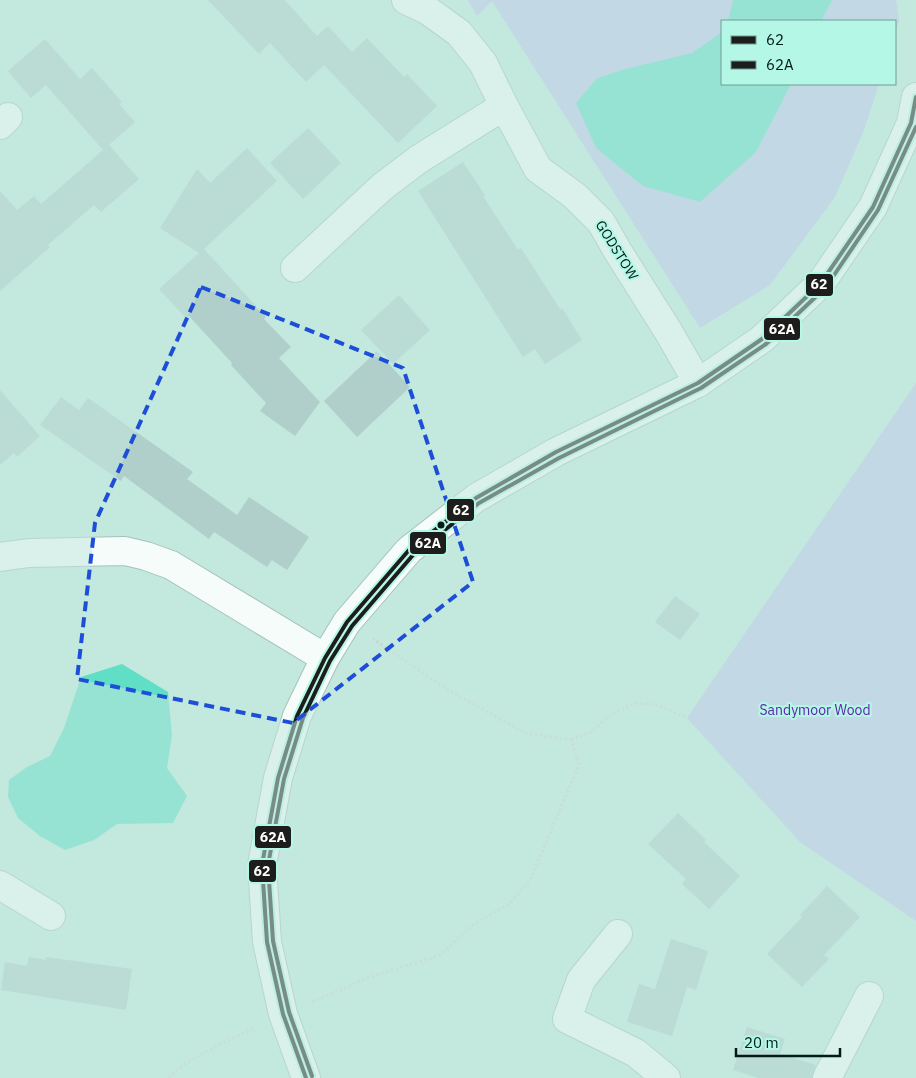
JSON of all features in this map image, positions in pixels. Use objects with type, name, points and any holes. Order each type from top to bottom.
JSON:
[{"type":"street","name":"GODSTOW","points":[[406,0],[427,10],[459,33],[484,63],[504,106],[538,169],[575,196],[601,222],[698,382]]},
{"type":"street","points":[[306,1078],[283,1014],[267,942],[262,864],[278,778],[297,716],[325,658],[347,622],[409,550],[476,498],[556,452],[698,382],[762,339],[821,283],[873,207],[911,123],[916,97]]},
{"type":"street","points":[[295,268],[382,187],[419,159],[504,106]]},
{"type":"street","points":[[0,557],[29,553],[125,552],[146,556],[171,565],[325,658]]},
{"type":"street","points":[[0,885],[51,916]]},
{"type":"street","points":[[618,934],[581,980],[567,1019],[636,1053],[666,1078]]},
{"type":"street","points":[[827,1078],[869,996]]},
{"type":"path","points":[[347,622],[444,688],[525,733],[571,740],[591,732],[610,715],[635,703],[657,705],[688,718]]},
{"type":"path","points":[[283,1014],[367,978],[440,956],[474,924],[509,904],[530,880],[579,765],[571,740]]},
{"type":"path","points":[[169,1078],[174,1072],[189,1062],[251,1029]]},
{"type":"highlighted area","points":[[201,287],[403,368],[473,582],[293,723],[77,679],[95,523]]},
{"type":"green space","points":[[468,0],[896,0],[899,21],[896,31],[896,20],[721,20],[721,85],[879,85],[864,130],[835,197],[770,285],[700,328],[492,1],[477,16]]},
{"type":"green space","name":"Sandymoor Wood","points":[[916,383],[916,921],[800,842],[687,718]]},
{"type":"shaded area","points":[[733,0],[832,0],[822,20],[728,20]]},
{"type":"shaded area","points":[[721,33],[721,85],[790,85],[756,152],[700,202],[643,186],[596,148],[576,103],[596,79],[625,69],[692,53]]},
{"type":"shaded area","points":[[122,664],[168,692],[172,735],[167,768],[187,796],[173,823],[117,824],[94,840],[65,850],[40,836],[18,818],[8,797],[9,780],[27,767],[50,756],[64,728],[81,677]]},
{"type":"building","points":[[208,0],[285,0],[317,36],[328,26],[352,52],[367,38],[404,77],[407,74],[437,106],[398,143],[324,65],[306,82],[270,43],[259,54]]},
{"type":"building","points":[[45,39],[80,79],[92,68],[122,102],[119,104],[135,122],[109,145],[139,179],[101,212],[94,205],[48,245],[50,247],[0,291],[0,191],[17,210],[34,196],[41,204],[103,150],[46,85],[31,98],[8,71]]},
{"type":"building","points":[[308,128],[341,163],[303,199],[270,163]]},
{"type":"building","points":[[247,148],[277,181],[204,249],[266,317],[264,319],[291,347],[279,358],[320,402],[295,436],[260,411],[266,403],[189,316],[186,318],[159,289],[199,253],[160,228],[197,169],[210,183]]},
{"type":"building","points":[[463,162],[518,250],[521,248],[582,340],[545,364],[535,349],[523,357],[418,191]]},
{"type":"building","points":[[399,295],[430,330],[393,364],[361,330]]},
{"type":"building","points":[[377,351],[410,387],[357,437],[324,401]]},
{"type":"building","points":[[0,390],[40,436],[17,457],[14,453],[0,465]]},
{"type":"building","points":[[61,397],[79,410],[88,398],[193,472],[187,479],[237,515],[249,497],[309,537],[287,570],[272,560],[267,567],[214,532],[209,539],[124,476],[121,481],[40,425]]},
{"type":"building","points":[[675,596],[700,614],[680,640],[655,622]]},
{"type":"building","points":[[678,813],[706,840],[704,842],[740,876],[709,909],[682,884],[686,879],[648,844]]},
{"type":"building","points":[[827,886],[860,917],[824,955],[829,959],[802,987],[767,954],[802,917],[800,915]]},
{"type":"building","points":[[671,939],[708,951],[696,990],[687,987],[672,1036],[627,1022],[639,984],[655,989]]},
{"type":"building","points":[[29,957],[46,960],[46,957],[132,969],[126,1010],[1,990],[5,962],[27,966]]},
{"type":"building","points":[[747,1027],[785,1039],[780,1054],[816,1065],[812,1078],[758,1078],[733,1070]]},
{"type":"transit line","name":"62","points":[[306,1078],[283,1014],[267,942],[262,865],[278,778],[297,716],[325,658],[347,622],[409,550],[476,498],[556,452],[698,383],[762,339],[821,283],[873,207],[911,123],[916,97]]},
{"type":"transit line","name":"62A","points":[[312,1076],[289,1012],[273,941],[268,865],[284,779],[303,718],[330,661],[352,626],[413,555],[479,503],[559,458],[701,388],[766,344],[826,287],[878,210],[916,127]]}]
